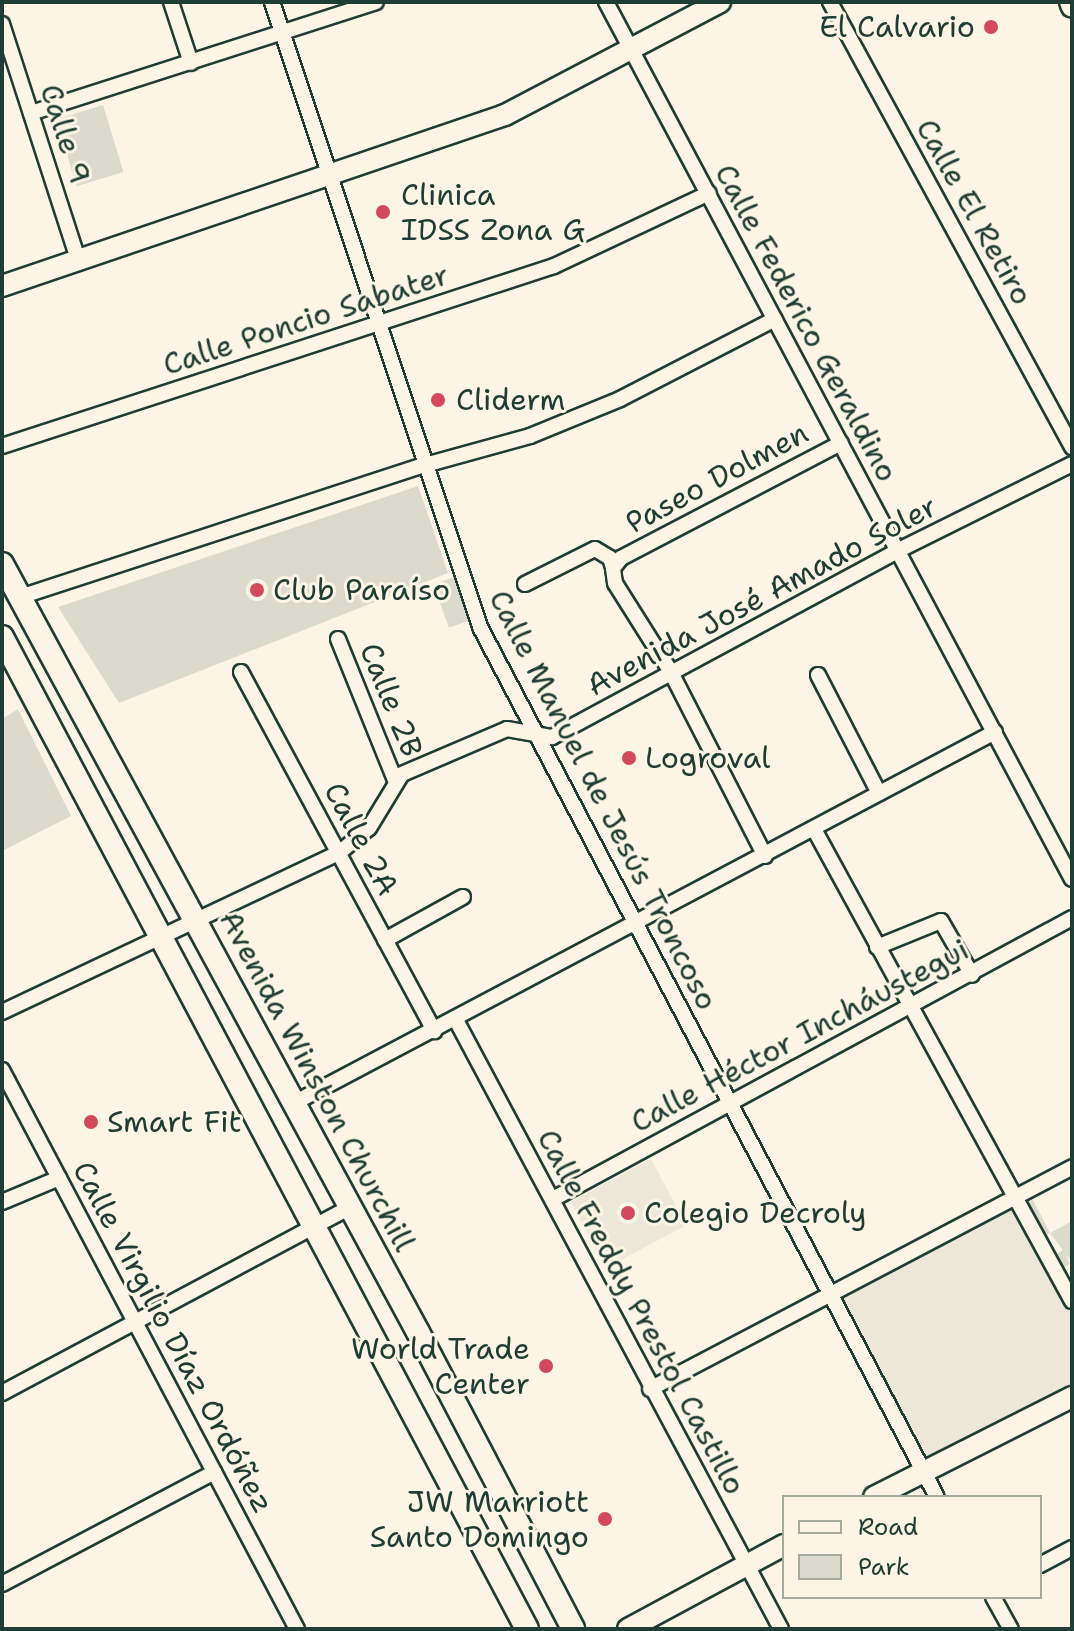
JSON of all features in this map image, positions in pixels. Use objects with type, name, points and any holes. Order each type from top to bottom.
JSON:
[{"type":"main road","name":"Avenida Winston Churchill","points":[[2,564],[351,1207],[573,1629]]},
{"type":"main road","points":[[2,637],[527,1629]]},
{"type":"street","points":[[171,2],[191,63]]},
{"type":"street","name":"Calle Manuel de Jesús Troncoso","points":[[272,2],[481,629],[936,1495]]},
{"type":"street","points":[[31,113],[282,35],[376,2]]},
{"type":"street","name":"Calle Federico Geraldino","points":[[606,2],[841,443],[895,552],[1072,879]]},
{"type":"street","points":[[2,286],[505,115],[632,51],[720,2]]},
{"type":"street","name":"Calle El Retiro","points":[[830,2],[1072,447]]},
{"type":"street","name":"Calle 9","points":[[2,24],[78,260]]},
{"type":"street","name":"Calle Poncio Sabater","points":[[2,446],[554,266],[709,193]]},
{"type":"street","points":[[20,597],[425,465],[530,436],[620,399],[775,319]]},
{"type":"street","name":"Paseo Dolmen","points":[[765,856],[671,672],[615,583],[613,568],[621,558],[841,443]]},
{"type":"street","name":"Avenida José Amado Soler","points":[[395,780],[487,736],[511,729],[552,737],[895,552],[1072,464]]},
{"type":"street","points":[[525,584],[595,549],[610,558],[613,568]]},
{"type":"street","name":"Calle 2B","points":[[338,639],[395,780]]},
{"type":"street","name":"Calle 2A","points":[[241,672],[434,1031]]},
{"type":"street","points":[[818,675],[879,793]]},
{"type":"street","points":[[294,1103],[456,1020],[995,732]]},
{"type":"street","points":[[2,1012],[339,853],[369,828],[395,780]]},
{"type":"street","points":[[814,829],[910,1010],[1072,1301]]},
{"type":"street","points":[[385,940],[463,897]]},
{"type":"street","name":"Calle Héctor Incháustegui","points":[[553,1199],[729,1102],[910,1010],[1072,918]]},
{"type":"street","points":[[877,947],[941,921],[972,975]]},
{"type":"street","name":"Calle Freddy Prestol Castillo","points":[[456,1020],[553,1199],[650,1389],[781,1629]]},
{"type":"street","name":"Calle Virgilio Díaz Ordóñez","points":[[2,1070],[214,1472],[291,1626]]},
{"type":"street","points":[[650,1389],[830,1291],[1072,1167]]},
{"type":"street","points":[[2,1202],[59,1178]]},
{"type":"street","points":[[2,1393],[351,1207]]},
{"type":"street","points":[[878,1495],[1072,1397]]},
{"type":"street","points":[[2,1584],[214,1472]]},
{"type":"street","points":[[628,1629],[782,1546]]},
{"type":"street","points":[[1042,1564],[1072,1548]]},
{"type":"street","points":[[994,1599],[1011,1629]]},
{"type":"shaded area","name":"Colegio Decroly","points":[[651,1159],[686,1225],[606,1268],[571,1202]]},
{"type":"shaded area","points":[[1016,1204],[1072,1313],[1072,1393],[928,1467],[839,1295]]},
{"type":"green space","points":[[103,105],[123,172],[77,186],[56,119]]},
{"type":"green space","name":"Club Paraíso","points":[[418,486],[448,573],[119,703],[58,607]]},
{"type":"green space","points":[[454,577],[470,620],[449,628],[433,585]]},
{"type":"green space","points":[[18,709],[71,816],[2,851],[2,719]]},
{"type":"green space","points":[[1033,1200],[1050,1233],[1046,1235],[1029,1202]]},
{"type":"green space","points":[[1072,1221],[1072,1262],[1065,1254],[1070,1264],[1064,1268],[1057,1254],[1063,1250],[1050,1233]]},
{"type":"place","name":"El Calvario","points":[[991,27]]},
{"type":"place","name":"Clinica IDSS Zona G","points":[[383,212]]},
{"type":"place","name":"Cliderm","points":[[438,400]]},
{"type":"place","name":"Club Paraíso","points":[[257,590]]},
{"type":"place","name":"Logroval","points":[[629,758]]},
{"type":"place","name":"Smart Fit","points":[[91,1122]]},
{"type":"place","name":"Colegio Decroly","points":[[628,1213]]},
{"type":"place","name":"World Trade Center","points":[[546,1366]]},
{"type":"place","name":"JW Marriott Santo Domingo","points":[[605,1519]]}]
